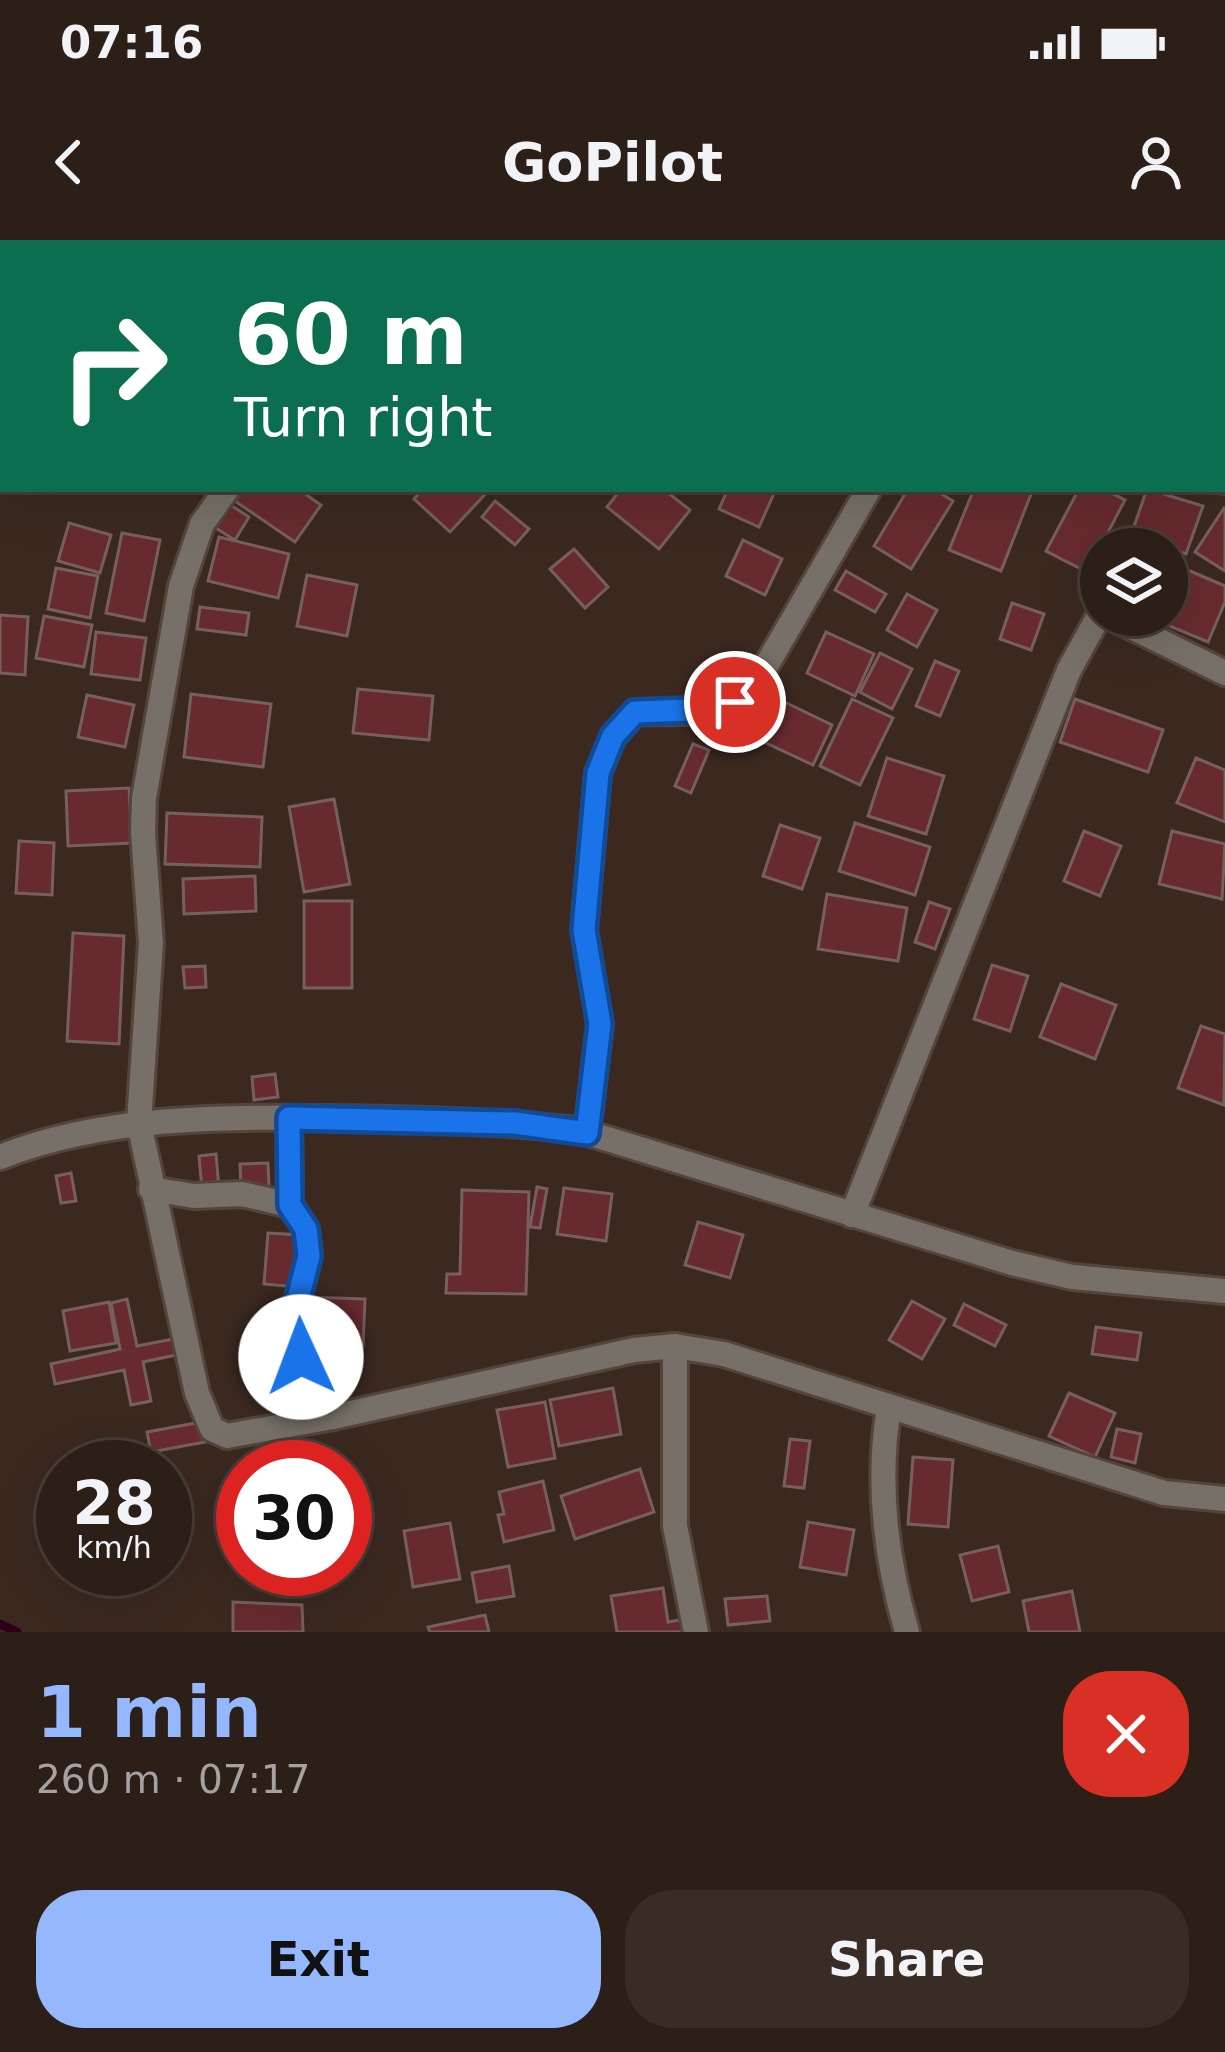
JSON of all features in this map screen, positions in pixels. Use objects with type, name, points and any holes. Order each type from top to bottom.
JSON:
[{"type":"street","points":[[225,492],[202,524],[181,586],[145,798],[151,943],[139,1123],[197,1394],[212,1429],[227,1436],[333,1417],[634,1350],[675,1346],[724,1354],[1164,1493],[1225,1499]]},
{"type":"street","points":[[587,1133],[600,1024],[584,930],[598,773],[613,736],[635,712],[716,709],[735,702],[755,686],[867,492]]},
{"type":"street","points":[[853,1215],[1069,670],[1090,636]]},
{"type":"street","points":[[1150,636],[1225,673]]},
{"type":"street","points":[[289,1118],[290,1205],[306,1229],[308,1243],[308,1272],[294,1314],[301,1357],[333,1417]]},
{"type":"street","points":[[0,1157],[46,1138],[139,1123],[289,1118],[515,1123],[587,1133],[948,1245],[1072,1276],[1225,1291]]},
{"type":"street","points":[[151,1189],[194,1196],[242,1194],[290,1205]]},
{"type":"street","points":[[675,1346],[675,1526],[696,1632]]},
{"type":"street","points":[[889,1408],[881,1460],[883,1495],[891,1570],[907,1632]]},
{"type":"building","points":[[241,492],[302,492],[321,505],[295,542],[235,501]]},
{"type":"building","points":[[420,492],[487,492],[450,532],[414,499]]},
{"type":"building","points":[[619,492],[667,492],[690,510],[659,549],[607,507]]},
{"type":"building","points":[[727,492],[775,492],[759,527],[719,509]]},
{"type":"building","points":[[906,492],[938,492],[953,501],[911,569],[874,546]]},
{"type":"building","points":[[973,492],[1032,492],[1001,571],[949,550]]},
{"type":"building","points":[[1077,492],[1109,492],[1125,500],[1110,528],[1080,528],[1080,568],[1046,551]]},
{"type":"building","points":[[1146,492],[1203,506],[1188,548],[1188,528],[1133,528]]},
{"type":"building","points":[[495,501],[529,529],[515,545],[482,517]]},
{"type":"building","points":[[229,504],[249,517],[235,540],[214,527]]},
{"type":"building","points":[[1225,509],[1225,571],[1195,552]]},
{"type":"building","points":[[69,523],[111,535],[100,573],[58,561]]},
{"type":"building","points":[[122,533],[160,540],[144,621],[106,613]]},
{"type":"building","points":[[219,537],[289,554],[278,598],[208,581]]},
{"type":"building","points":[[743,540],[782,559],[765,595],[726,576]]},
{"type":"building","points":[[574,549],[608,587],[585,608],[550,569]]},
{"type":"building","points":[[56,568],[98,576],[90,618],[48,609]]},
{"type":"building","points":[[1188,570],[1225,586],[1225,602],[1208,642],[1188,634]]},
{"type":"building","points":[[846,571],[886,594],[875,612],[835,590]]},
{"type":"building","points":[[307,575],[357,585],[347,636],[297,626]]},
{"type":"building","points":[[907,594],[937,610],[917,647],[887,630]]},
{"type":"building","points":[[1012,603],[1044,614],[1031,650],[1000,639]]},
{"type":"building","points":[[200,607],[249,613],[246,635],[197,629]]},
{"type":"building","points":[[0,615],[28,617],[25,675],[0,673]]},
{"type":"building","points":[[44,616],[92,625],[84,667],[36,658]]},
{"type":"building","points":[[96,632],[146,638],[140,680],[91,674]]},
{"type":"building","points":[[826,632],[874,654],[855,696],[807,673]]},
{"type":"building","points":[[880,653],[912,669],[892,709],[860,692]]},
{"type":"building","points":[[935,661],[959,671],[940,716],[916,706]]},
{"type":"building","points":[[358,689],[433,696],[429,740],[353,733]]},
{"type":"building","points":[[191,694],[271,704],[263,767],[184,757]]},
{"type":"building","points":[[768,694],[832,725],[813,765],[749,735]]},
{"type":"building","points":[[87,695],[134,705],[125,747],[78,737]]},
{"type":"building","points":[[852,699],[893,718],[860,785],[820,766]]},
{"type":"building","points":[[1075,699],[1163,730],[1148,772],[1060,742]]},
{"type":"building","points":[[693,744],[709,750],[691,793],[675,786]]},
{"type":"building","points":[[887,758],[944,776],[926,834],[868,816]]},
{"type":"building","points":[[1196,758],[1225,770],[1225,822],[1177,803]]},
{"type":"building","points":[[129,788],[132,843],[68,846],[66,791]]},
{"type":"building","points":[[334,799],[350,884],[304,892],[289,807]]},
{"type":"building","points":[[167,813],[262,817],[260,867],[165,864]]},
{"type":"building","points":[[855,823],[930,847],[915,895],[839,871]]},
{"type":"building","points":[[780,825],[820,838],[802,889],[763,876]]},
{"type":"building","points":[[1084,831],[1121,846],[1100,896],[1064,881]]},
{"type":"building","points":[[1172,831],[1225,844],[1222,899],[1159,884]]},
{"type":"building","points":[[19,841],[54,843],[52,895],[16,893]]},
{"type":"building","points":[[255,876],[256,911],[184,914],[183,879]]},
{"type":"building","points":[[827,894],[907,908],[898,961],[818,949]]},
{"type":"building","points":[[304,901],[352,901],[352,988],[304,988]]},
{"type":"building","points":[[929,902],[950,909],[935,949],[915,942]]},
{"type":"building","points":[[73,933],[124,936],[119,1044],[67,1041]]},
{"type":"building","points":[[992,965],[1028,976],[1010,1031],[974,1019]]},
{"type":"building","points":[[205,966],[206,987],[185,988],[183,967]]},
{"type":"building","points":[[1061,984],[1116,1005],[1095,1059],[1040,1037]]},
{"type":"building","points":[[1201,1026],[1225,1034],[1224,1105],[1178,1088]]},
{"type":"building","points":[[275,1074],[278,1097],[254,1100],[252,1077]]},
{"type":"building","points":[[216,1154],[219,1189],[202,1190],[199,1156]]},
{"type":"building","points":[[268,1163],[269,1186],[241,1187],[240,1164]]},
{"type":"building","points":[[71,1173],[76,1201],[61,1203],[56,1176]]},
{"type":"building","points":[[537,1187],[547,1189],[540,1228],[530,1227]]},
{"type":"building","points":[[564,1188],[612,1194],[606,1241],[557,1234]]},
{"type":"building","points":[[462,1190],[529,1192],[526,1294],[446,1293],[447,1274],[460,1274]]},
{"type":"building","points":[[698,1222],[743,1235],[730,1278],[685,1265]]},
{"type":"building","points":[[268,1233],[301,1235],[297,1287],[264,1284]]},
{"type":"building","points":[[305,1297],[365,1299],[363,1346],[303,1344]]},
{"type":"building","points":[[127,1299],[137,1346],[173,1339],[176,1355],[143,1362],[151,1401],[131,1405],[124,1370],[55,1384],[51,1364],[120,1349],[111,1303]]},
{"type":"building","points":[[912,1301],[945,1319],[922,1359],[889,1340]]},
{"type":"building","points":[[109,1302],[116,1343],[70,1351],[63,1311]]},
{"type":"building","points":[[964,1304],[1006,1325],[995,1346],[954,1325]]},
{"type":"building","points":[[1096,1327],[1141,1333],[1137,1360],[1092,1354]]},
{"type":"building","points":[[613,1388],[621,1434],[559,1446],[550,1400]]},
{"type":"building","points":[[1069,1393],[1115,1413],[1095,1457],[1049,1436]]},
{"type":"building","points":[[545,1402],[555,1458],[508,1467],[497,1410]]},
{"type":"building","points":[[201,1422],[205,1442],[149,1440],[147,1432]]},
{"type":"building","points":[[1117,1429],[1141,1434],[1135,1463],[1111,1457]]},
{"type":"building","points":[[790,1439],[810,1441],[804,1488],[784,1486]]},
{"type":"building","points":[[913,1457],[953,1460],[948,1527],[908,1524]]},
{"type":"building","points":[[640,1469],[654,1512],[575,1539],[561,1496]]},
{"type":"building","points":[[543,1481],[554,1530],[504,1542],[499,1492]]},
{"type":"building","points":[[808,1522],[854,1530],[846,1575],[800,1567]]},
{"type":"building","points":[[450,1523],[460,1579],[413,1587],[404,1531]]},
{"type":"building","points":[[998,1546],[1009,1592],[972,1601],[960,1555]]},
{"type":"building","points":[[509,1566],[514,1596],[477,1602],[472,1573]]},
{"type":"building","points":[[663,1588],[668,1622],[685,1619],[687,1632],[617,1632],[611,1596]]},
{"type":"building","points":[[1072,1591],[1080,1632],[1029,1632],[1023,1601]]},
{"type":"building","points":[[767,1596],[770,1621],[728,1625],[725,1599]]},
{"type":"building","points":[[233,1602],[302,1605],[303,1632],[233,1632]]},
{"type":"building","points":[[485,1615],[489,1632],[430,1632],[428,1627]]},
{"type":"waterway","points":[[0,1624],[17,1632]]},
{"type":"route","points":[[301,1357],[294,1314],[309,1256],[306,1229],[290,1205],[289,1118],[515,1123],[587,1133],[600,1024],[584,930],[598,773],[613,736],[635,712],[716,709],[735,702]]}]
